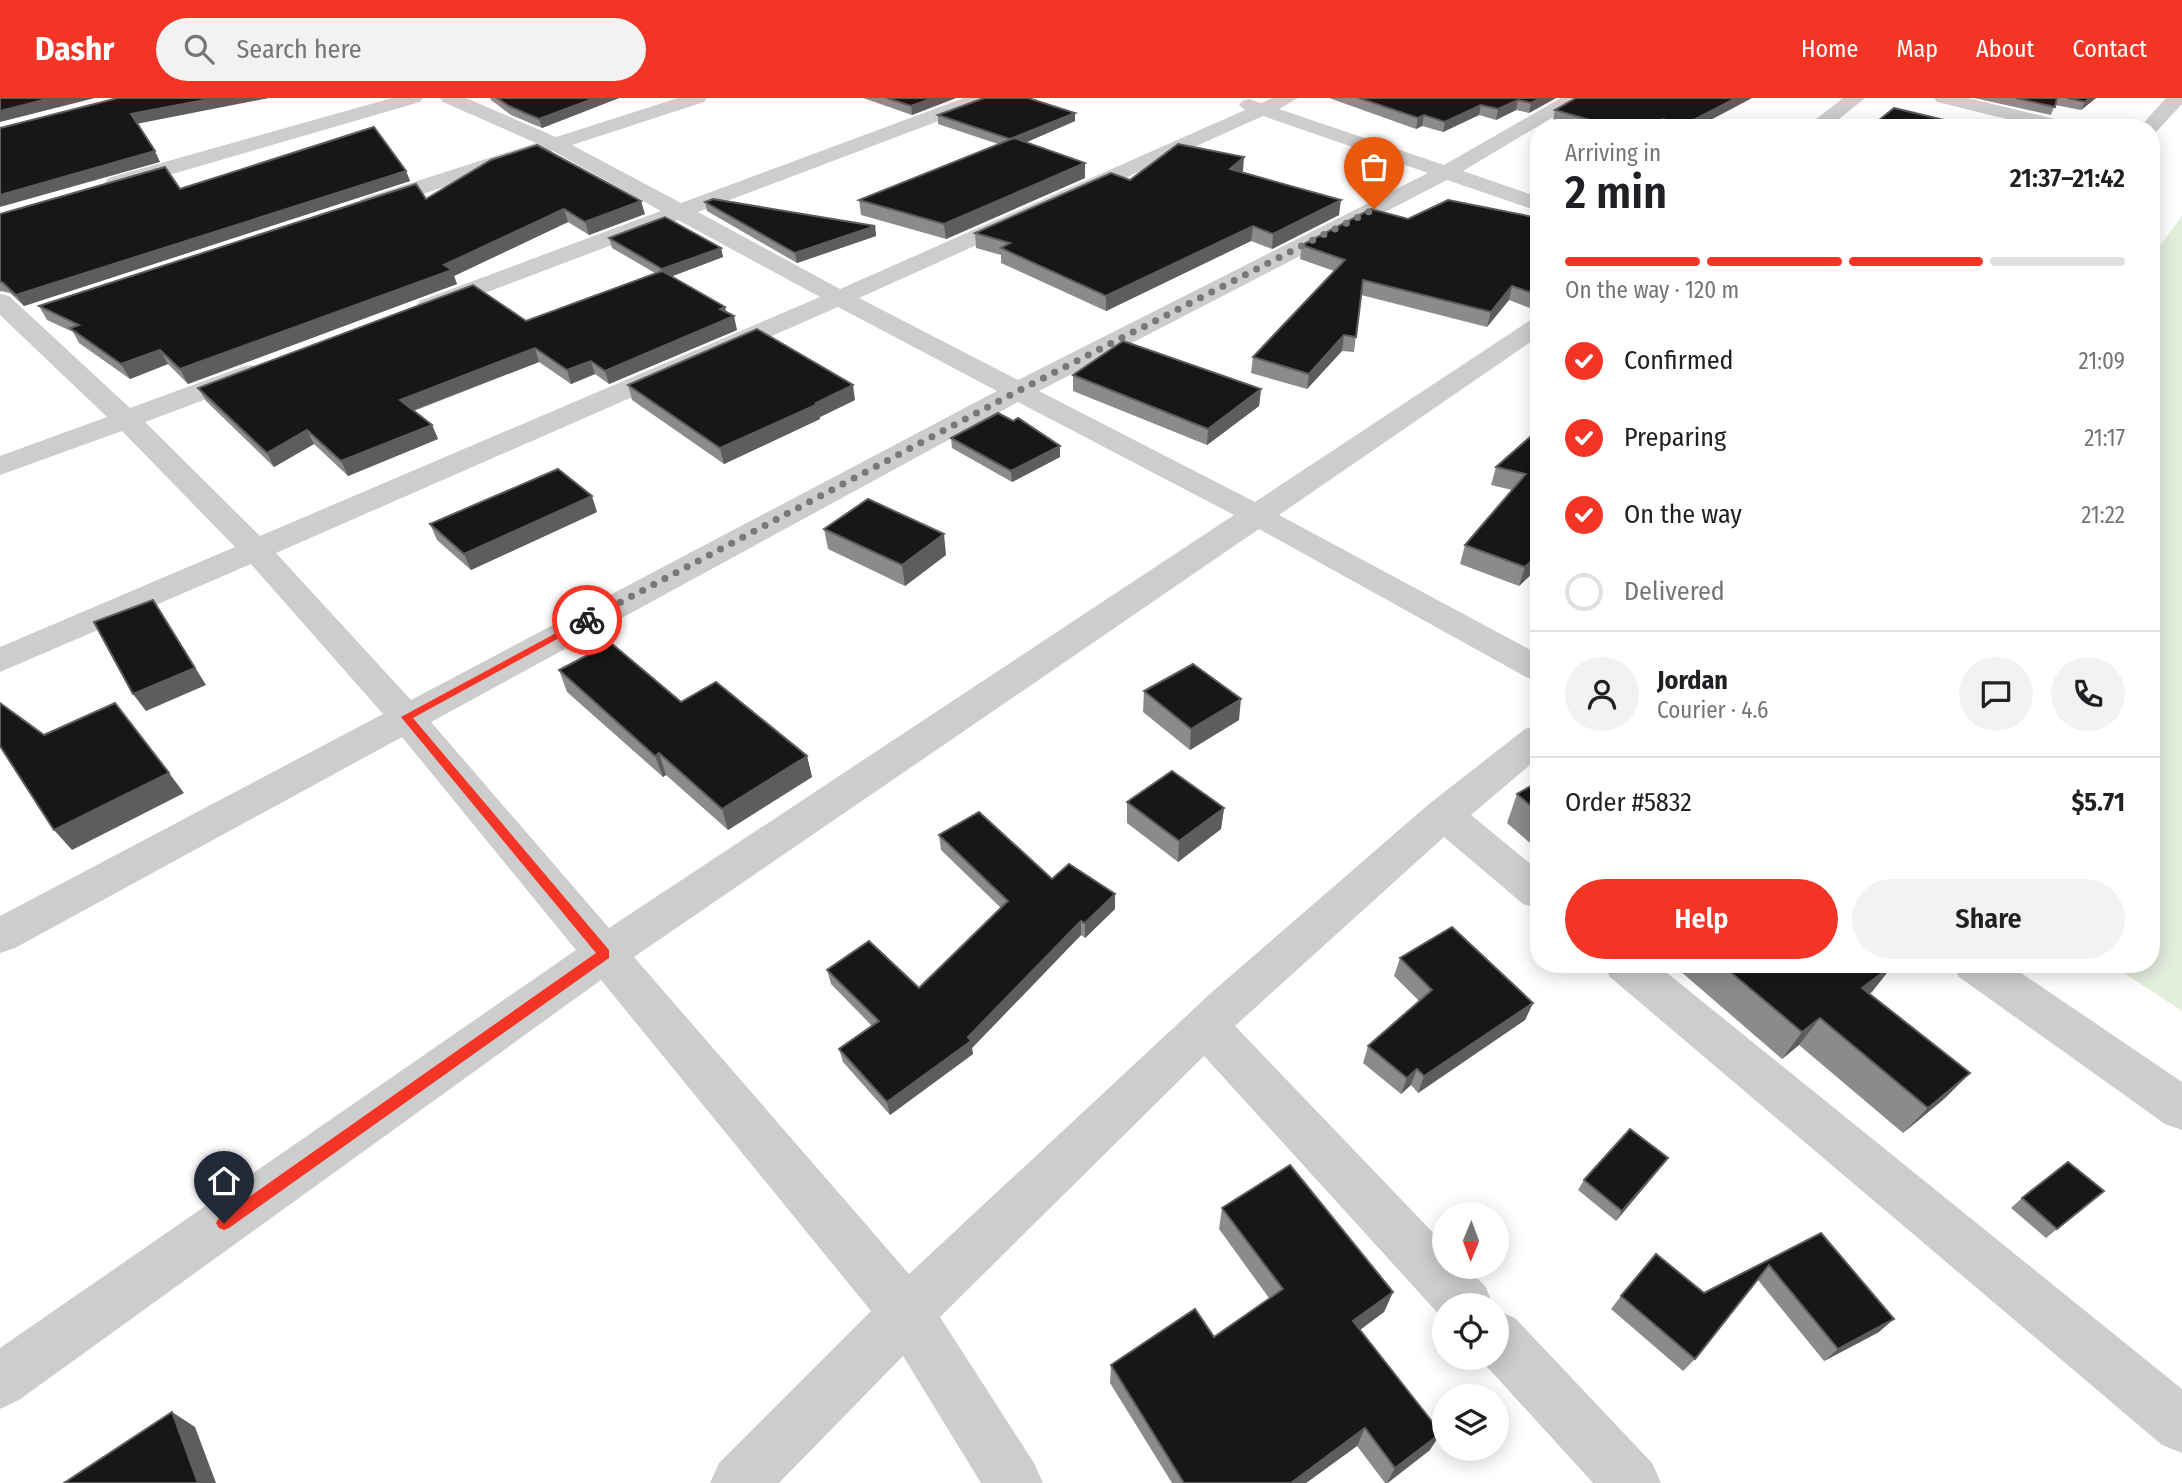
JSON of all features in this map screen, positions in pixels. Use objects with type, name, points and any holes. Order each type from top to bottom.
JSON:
[{"type":"street","points":[[93,190],[412,98]]},
{"type":"street","points":[[450,98],[553,143],[839,298],[1259,516],[1530,664]]},
{"type":"street","points":[[345,212],[697,98]]},
{"type":"street","points":[[410,313],[982,98]]},
{"type":"street","points":[[1226,98],[1530,201]]},
{"type":"street","points":[[0,660],[839,298],[1288,98]]},
{"type":"street","points":[[1539,119],[1575,98]]},
{"type":"street","points":[[1827,119],[1855,98]]},
{"type":"street","points":[[1944,98],[2032,119]]},
{"type":"street","points":[[2157,119],[2178,98]]},
{"type":"street","points":[[0,936],[1018,391],[1445,173],[1530,124]]},
{"type":"street","points":[[16,314],[255,548],[406,717],[906,1312],[1014,1483]]},
{"type":"street","points":[[0,1381],[604,954],[1530,331]]},
{"type":"street","points":[[0,466],[269,366]]},
{"type":"street","points":[[739,1483],[906,1312],[1206,1026],[1443,814],[1530,744]]},
{"type":"street","points":[[1443,814],[1530,886]]},
{"type":"street","points":[[1636,973],[2182,1424]]},
{"type":"street","points":[[1987,973],[2182,1109]]},
{"type":"street","points":[[1206,1026],[1455,1293]]},
{"type":"street","points":[[1509,1351],[1632,1483]]},
{"type":"green space","points":[[2182,216],[2182,1011],[2124,973],[2160,973],[2160,246]]},
{"type":"building","points":[[0,98],[51,98],[0,111]]},
{"type":"building","points":[[118,98],[215,98],[131,114],[155,151],[0,195],[0,128]]},
{"type":"building","points":[[497,98],[595,98],[539,119]]},
{"type":"building","points":[[887,98],[933,98],[911,106]]},
{"type":"building","points":[[984,98],[1028,98],[1075,113],[1010,139],[938,115]]},
{"type":"building","points":[[1359,98],[1541,98],[1531,103],[1518,100],[1498,109],[1481,105],[1445,122],[1424,115],[1418,118]]},
{"type":"building","points":[[1576,98],[1736,98],[1696,119],[1586,119],[1555,110]]},
{"type":"building","points":[[2016,98],[2057,98],[2055,107]]},
{"type":"building","points":[[2067,98],[2090,98],[2085,102]]},
{"type":"building","points":[[1894,108],[1940,119],[1880,119]]},
{"type":"building","points":[[374,127],[406,171],[16,295],[0,282],[0,214],[165,167],[180,189]]},
{"type":"building","points":[[1014,138],[1085,163],[944,224],[859,200]]},
{"type":"building","points":[[1178,144],[1244,157],[1230,169],[1341,200],[1273,234],[1253,226],[1106,296],[1001,248],[1010,243],[975,233],[1111,173],[1130,180]]},
{"type":"building","points":[[537,145],[641,201],[585,222],[564,209],[444,265],[452,270],[180,369],[160,350],[121,364],[70,328],[79,325],[39,306],[416,184],[426,199],[491,160]]},
{"type":"building","points":[[713,199],[875,226],[795,253],[705,202]]},
{"type":"building","points":[[1448,200],[1530,216],[1530,292],[1512,286],[1491,312],[1363,280],[1356,337],[1344,335],[1309,374],[1253,357],[1345,260],[1302,245],[1371,209],[1408,219]]},
{"type":"building","points":[[665,217],[721,248],[662,269],[609,238]]},
{"type":"building","points":[[662,271],[725,307],[720,309],[734,316],[605,371],[591,361],[567,370],[535,348],[400,400],[432,425],[341,461],[307,430],[267,453],[198,388],[473,285],[526,321]]},
{"type":"building","points":[[757,329],[853,385],[816,403],[818,404],[720,448],[628,385]]},
{"type":"building","points":[[1123,341],[1261,389],[1208,429],[1073,375]]},
{"type":"building","points":[[998,413],[1013,421],[1018,418],[1060,446],[1011,471],[951,438]]},
{"type":"building","points":[[1530,437],[1530,562],[1525,567],[1465,545],[1526,474],[1496,467]]},
{"type":"building","points":[[558,469],[592,496],[464,554],[430,524]]},
{"type":"building","points":[[868,499],[944,534],[902,565],[824,529]]},
{"type":"building","points":[[153,600],[195,668],[133,694],[94,622]]},
{"type":"building","points":[[611,643],[681,702],[716,682],[807,756],[722,809],[659,753],[655,756],[559,670]]},
{"type":"building","points":[[1193,664],[1241,699],[1191,729],[1144,691]]},
{"type":"building","points":[[0,703],[44,735],[115,703],[169,773],[54,830],[0,746]]},
{"type":"building","points":[[1172,771],[1224,808],[1179,841],[1127,802]]},
{"type":"building","points":[[1530,787],[1530,805],[1517,794]]},
{"type":"building","points":[[979,812],[1052,879],[1069,864],[1115,894],[1085,923],[1081,921],[968,1037],[971,1041],[887,1102],[839,1049],[879,1021],[827,970],[869,941],[919,988],[1008,901],[939,835]]},
{"type":"building","points":[[1452,927],[1533,1003],[1424,1076],[1417,1069],[1407,1078],[1368,1046],[1432,990],[1400,958]]},
{"type":"building","points":[[1732,973],[1882,973],[1862,988],[1970,1073],[1928,1108],[1820,1018],[1802,1032]]},
{"type":"building","points":[[1630,1129],[1668,1158],[1622,1211],[1584,1180]]},
{"type":"building","points":[[2068,1162],[2104,1191],[2057,1229],[2022,1198]]},
{"type":"building","points":[[1290,1165],[1393,1292],[1353,1321],[1432,1422],[1432,1440],[1395,1468],[1365,1428],[1291,1483],[1184,1483],[1111,1365],[1195,1309],[1214,1337],[1283,1289],[1222,1208]]},
{"type":"building","points":[[1821,1233],[1894,1319],[1838,1349],[1769,1265],[1695,1359],[1621,1296],[1656,1254],[1704,1293]]},
{"type":"building","points":[[172,1412],[198,1483],[64,1483]]},
{"type":"way so far","points":[[587,620],[1018,391],[1374,209]]},
{"type":"route","points":[[224,1223],[604,954],[406,717],[587,620]]}]
